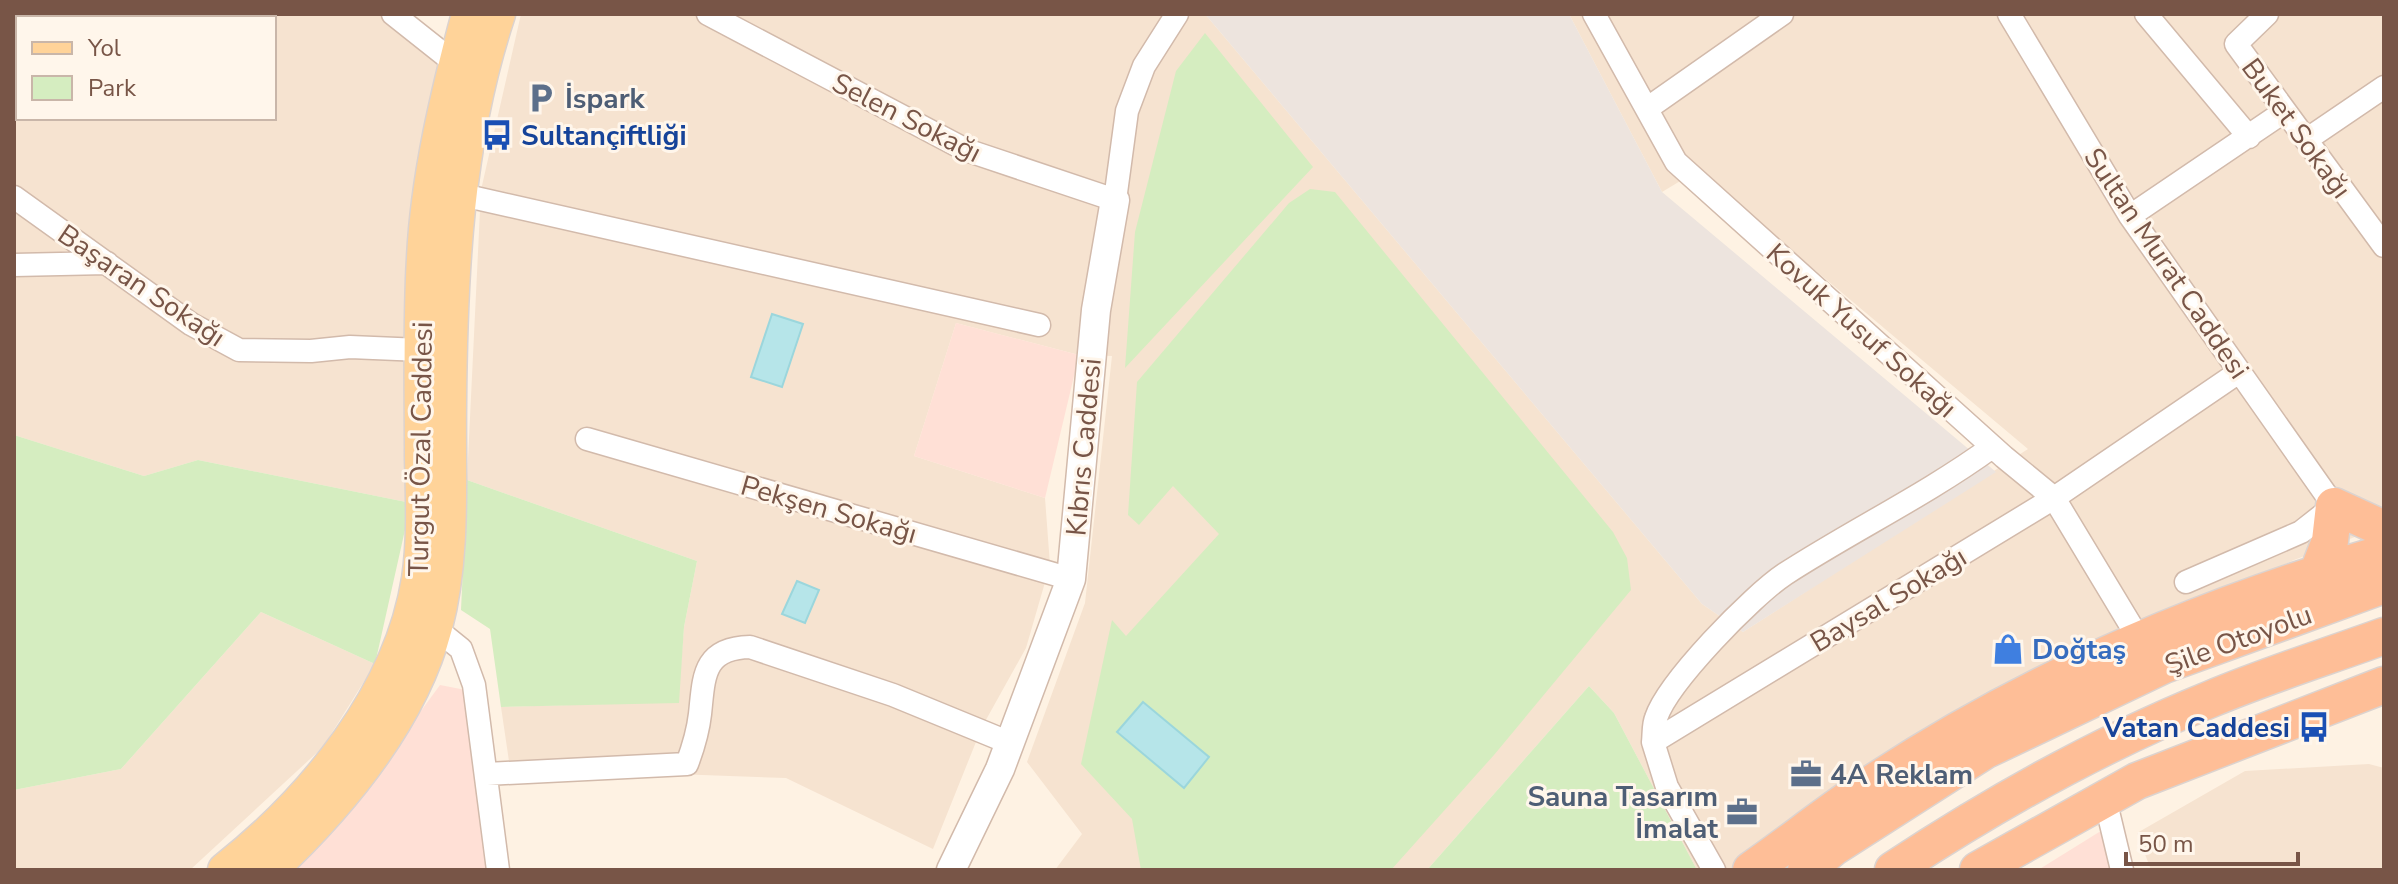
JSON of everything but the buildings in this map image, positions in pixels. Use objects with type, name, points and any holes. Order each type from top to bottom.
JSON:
[{"type":"highway","points":[[2318,572],[2330,541],[2366,515]]},
{"type":"highway","points":[[1751,870],[1859,792],[1963,728],[2098,657],[2318,572],[2384,553]]},
{"type":"highway","name":"Şile Otoyolu","points":[[1806,870],[1834,847],[1984,751],[2164,665],[2384,585]]},
{"type":"highway","name":"Şile Otoyolu","points":[[1893,870],[1962,825],[2122,739],[2211,699],[2384,636]]},
{"type":"highway","points":[[1962,825],[2226,717],[2384,662]]},
{"type":"highway","points":[[1978,870],[2137,781],[2384,685]]},
{"type":"main road","name":"Turgut Özal Caddesi","points":[[270,870],[302,840],[373,753],[422,666],[423,622],[447,543],[425,241],[444,115],[469,14]]},
{"type":"main road","name":"Turgut Özal Caddesi","points":[[435,350],[471,120],[498,14]]},
{"type":"main road","name":"Turgut Özal Caddesi","points":[[225,870],[279,820],[351,737],[390,670],[423,622]]},
{"type":"street","points":[[393,14],[456,64]]},
{"type":"street","name":"Selen Sokağı","points":[[708,14],[966,150],[1115,200]]},
{"type":"street","name":"Kıbrıs Caddesi","points":[[951,870],[1010,743],[1071,579],[1096,310],[1127,111],[1144,66],[1177,14]]},
{"type":"street","name":"Kovuk Yusuf Sokağı","points":[[1594,14],[1676,162],[1992,447],[2054,498],[2139,639]]},
{"type":"street","points":[[1648,108],[1782,14]]},
{"type":"street","name":"Sultan Murat Caddesi","points":[[2009,14],[2130,216],[2239,372],[2366,515]]},
{"type":"street","points":[[2146,14],[2249,137]]},
{"type":"street","name":"Buket Sokağı","points":[[2267,14],[2236,44],[2384,246]]},
{"type":"street","points":[[2306,140],[2384,87]]},
{"type":"street","points":[[2130,216],[2285,111]]},
{"type":"street","points":[[458,194],[1039,325]]},
{"type":"street","name":"Başaran Sokağı","points":[[14,197],[191,324],[239,350],[311,351],[350,347],[435,350]]},
{"type":"street","points":[[14,265],[107,263]]},
{"type":"street","name":"Baysal Sokağı","points":[[1653,742],[2054,498],[2239,372]]},
{"type":"street","name":"Pekşen Sokağı","points":[[587,439],[1071,579]]},
{"type":"street","points":[[1714,870],[1667,787],[1653,742],[1654,721],[1673,691],[1713,641],[1783,576],[1945,481],[1992,447]]},
{"type":"street","points":[[2186,582],[2301,532],[2366,515]]},
{"type":"street","points":[[423,622],[461,649],[474,685],[498,870]]},
{"type":"street","points":[[487,774],[687,764],[706,670],[721,654],[750,647],[893,695],[1010,743]]},
{"type":"street","points":[[2105,799],[2122,870]]},
{"type":"shaded area","points":[[14,14],[407,14],[451,50],[411,503],[198,460],[144,476],[14,435]]},
{"type":"shaded area","points":[[521,14],[1205,14],[1702,604],[1743,632],[2028,449],[1697,171],[1662,192],[1569,14],[2384,14],[2384,526],[2294,560],[2042,672],[1728,870],[1697,870],[1614,713],[1589,686],[1427,870],[1055,870],[1082,834],[1027,762],[1085,603],[1112,356],[1079,355],[956,323],[914,456],[1045,498],[1050,565],[1026,648],[982,727],[933,849],[786,778],[510,768],[501,707],[678,702],[684,627],[697,561],[467,480],[481,190]]},
{"type":"shaded area","points":[[1205,14],[1569,14],[1662,192],[1996,472],[1743,632],[1702,604]]},
{"type":"shaded area","points":[[956,323],[1079,355],[1045,498],[914,456]]},
{"type":"shaded area","points":[[261,612],[375,664],[323,747],[190,870],[14,870],[14,790],[121,769]]},
{"type":"shaded area","points":[[440,685],[476,692],[499,870],[284,870],[346,813]]},
{"type":"shaded area","points":[[2369,764],[2384,768],[2384,870],[2151,870],[2137,833],[2245,771]]},
{"type":"shaded area","points":[[2104,829],[2114,870],[2038,870]]},
{"type":"green space","points":[[1205,33],[1313,167],[1125,368],[1135,232],[1176,71]]},
{"type":"green space","points":[[1310,189],[1335,192],[1613,532],[1627,558],[1631,590],[1494,755],[1391,870],[1141,870],[1132,819],[1081,764],[1112,620],[1126,636],[1219,534],[1173,486],[1139,525],[1128,515],[1137,382],[1289,203]]},
{"type":"green space","points":[[14,435],[144,476],[198,460],[411,503],[375,664],[261,612],[121,769],[14,790]]},
{"type":"green space","points":[[467,480],[697,561],[684,627],[679,703],[501,707],[490,629],[461,610]]},
{"type":"green space","points":[[1589,686],[1614,713],[1697,870],[1427,870]]},
{"type":"water","points":[[772,314],[803,324],[782,387],[751,377]]},
{"type":"water","points":[[797,581],[819,590],[805,623],[782,614]]},
{"type":"water","points":[[1143,702],[1209,757],[1184,788],[1117,732]]},
{"type":"place","name":"İspark","points":[[541,98]]},
{"type":"place","name":"Sultançiftliği","points":[[497,135]]},
{"type":"place","name":"Doğtaş","points":[[2008,649]]},
{"type":"place","name":"Vatan Caddesi","points":[[2314,727]]},
{"type":"place","name":"4A Reklam","points":[[1806,774]]},
{"type":"place","name":"Sauna Tasarım İmalat","points":[[1742,812]]}]
